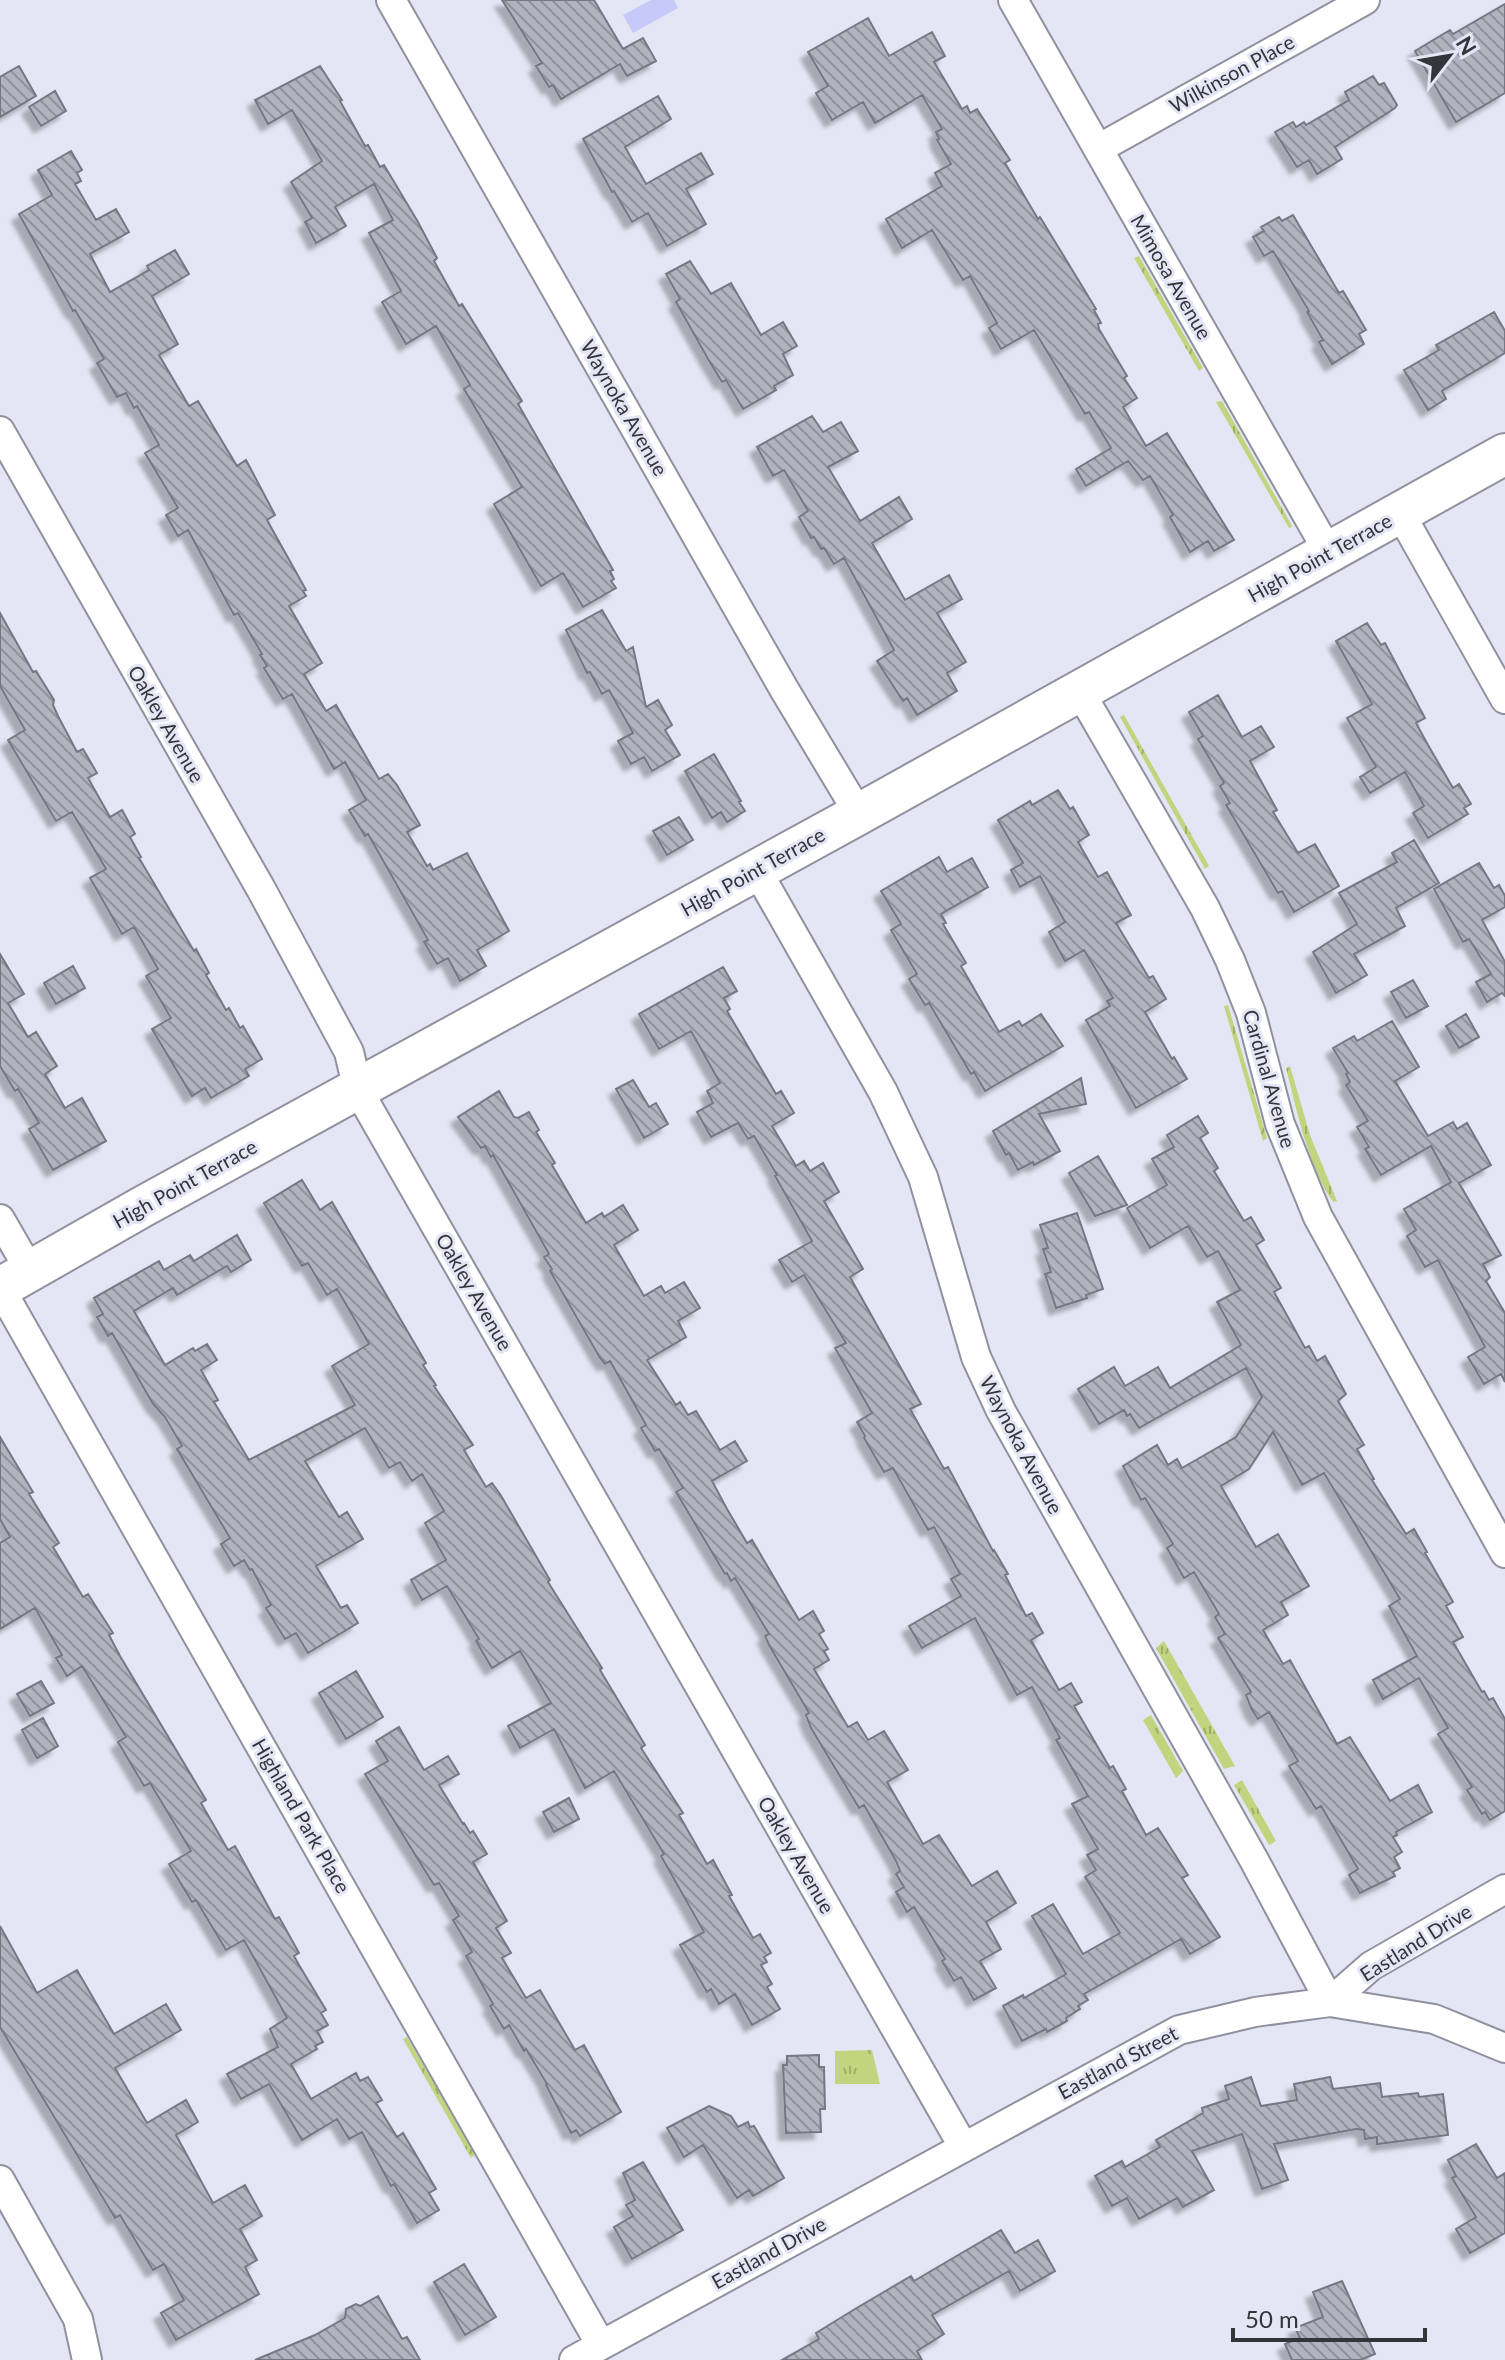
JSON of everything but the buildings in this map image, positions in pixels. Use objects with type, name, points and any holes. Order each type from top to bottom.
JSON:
[{"type":"street","name":"Waynoka Avenue","points":[[391,0],[784,689],[859,814]]},
{"type":"street","name":"Mimosa Avenue","points":[[1013,0],[1329,553]]},
{"type":"street","name":"Wilkinson Place","points":[[1098,149],[1365,0]]},
{"type":"street","name":"Oakley Avenue","points":[[0,431],[261,889],[349,1052],[358,1090],[963,2146]]},
{"type":"street","name":"High Point Terrace","points":[[10,1282],[1505,454]]},
{"type":"street","points":[[1400,513],[1505,699]]},
{"type":"street","name":"Cardinal Avenue","points":[[1079,690],[1198,896],[1230,960],[1251,1013],[1280,1124],[1318,1217],[1505,1553]]},
{"type":"street","name":"Waynoka Avenue","points":[[756,869],[883,1092],[923,1177],[976,1357],[1001,1411],[1248,1848],[1330,2002]]},
{"type":"street","name":"Highland Park Place","points":[[0,1219],[10,1282],[601,2345]]},
{"type":"street","name":"Eastland Drive","points":[[1330,2002],[1371,1966],[1505,1889]]},
{"type":"street","name":"Eastland Street","points":[[963,2146],[1179,2030],[1255,2012],[1330,2002],[1434,2019],[1505,2048]]},
{"type":"street","name":"Eastland Drive","points":[[574,2360],[963,2146]]},
{"type":"street","points":[[0,2180],[78,2319],[87,2360]]},
{"type":"green space","points":[[1139,256],[1203,368],[1199,371],[1134,258]]},
{"type":"green space","points":[[1222,401],[1292,527],[1289,528],[1216,402]]},
{"type":"green space","points":[[1124,715],[1209,866],[1205,869],[1120,717]]},
{"type":"green space","points":[[1228,1005],[1267,1138],[1263,1141],[1224,1006]]},
{"type":"green space","points":[[1290,1066],[1310,1135],[1337,1201],[1333,1202],[1324,1187],[1310,1155],[1286,1068]]},
{"type":"green space","points":[[1164,1641],[1235,1766],[1224,1769],[1156,1648]]},
{"type":"green space","points":[[1151,1715],[1183,1771],[1176,1778],[1143,1720]]},
{"type":"green space","points":[[1242,1780],[1276,1841],[1269,1845],[1234,1785]]},
{"type":"green space","points":[[407,2037],[475,2154],[471,2158],[403,2039]]},
{"type":"green space","points":[[872,2050],[880,2084],[835,2084],[835,2051]]},
{"type":"water","points":[[651,0],[674,0],[678,8],[633,33],[623,15]]}]
